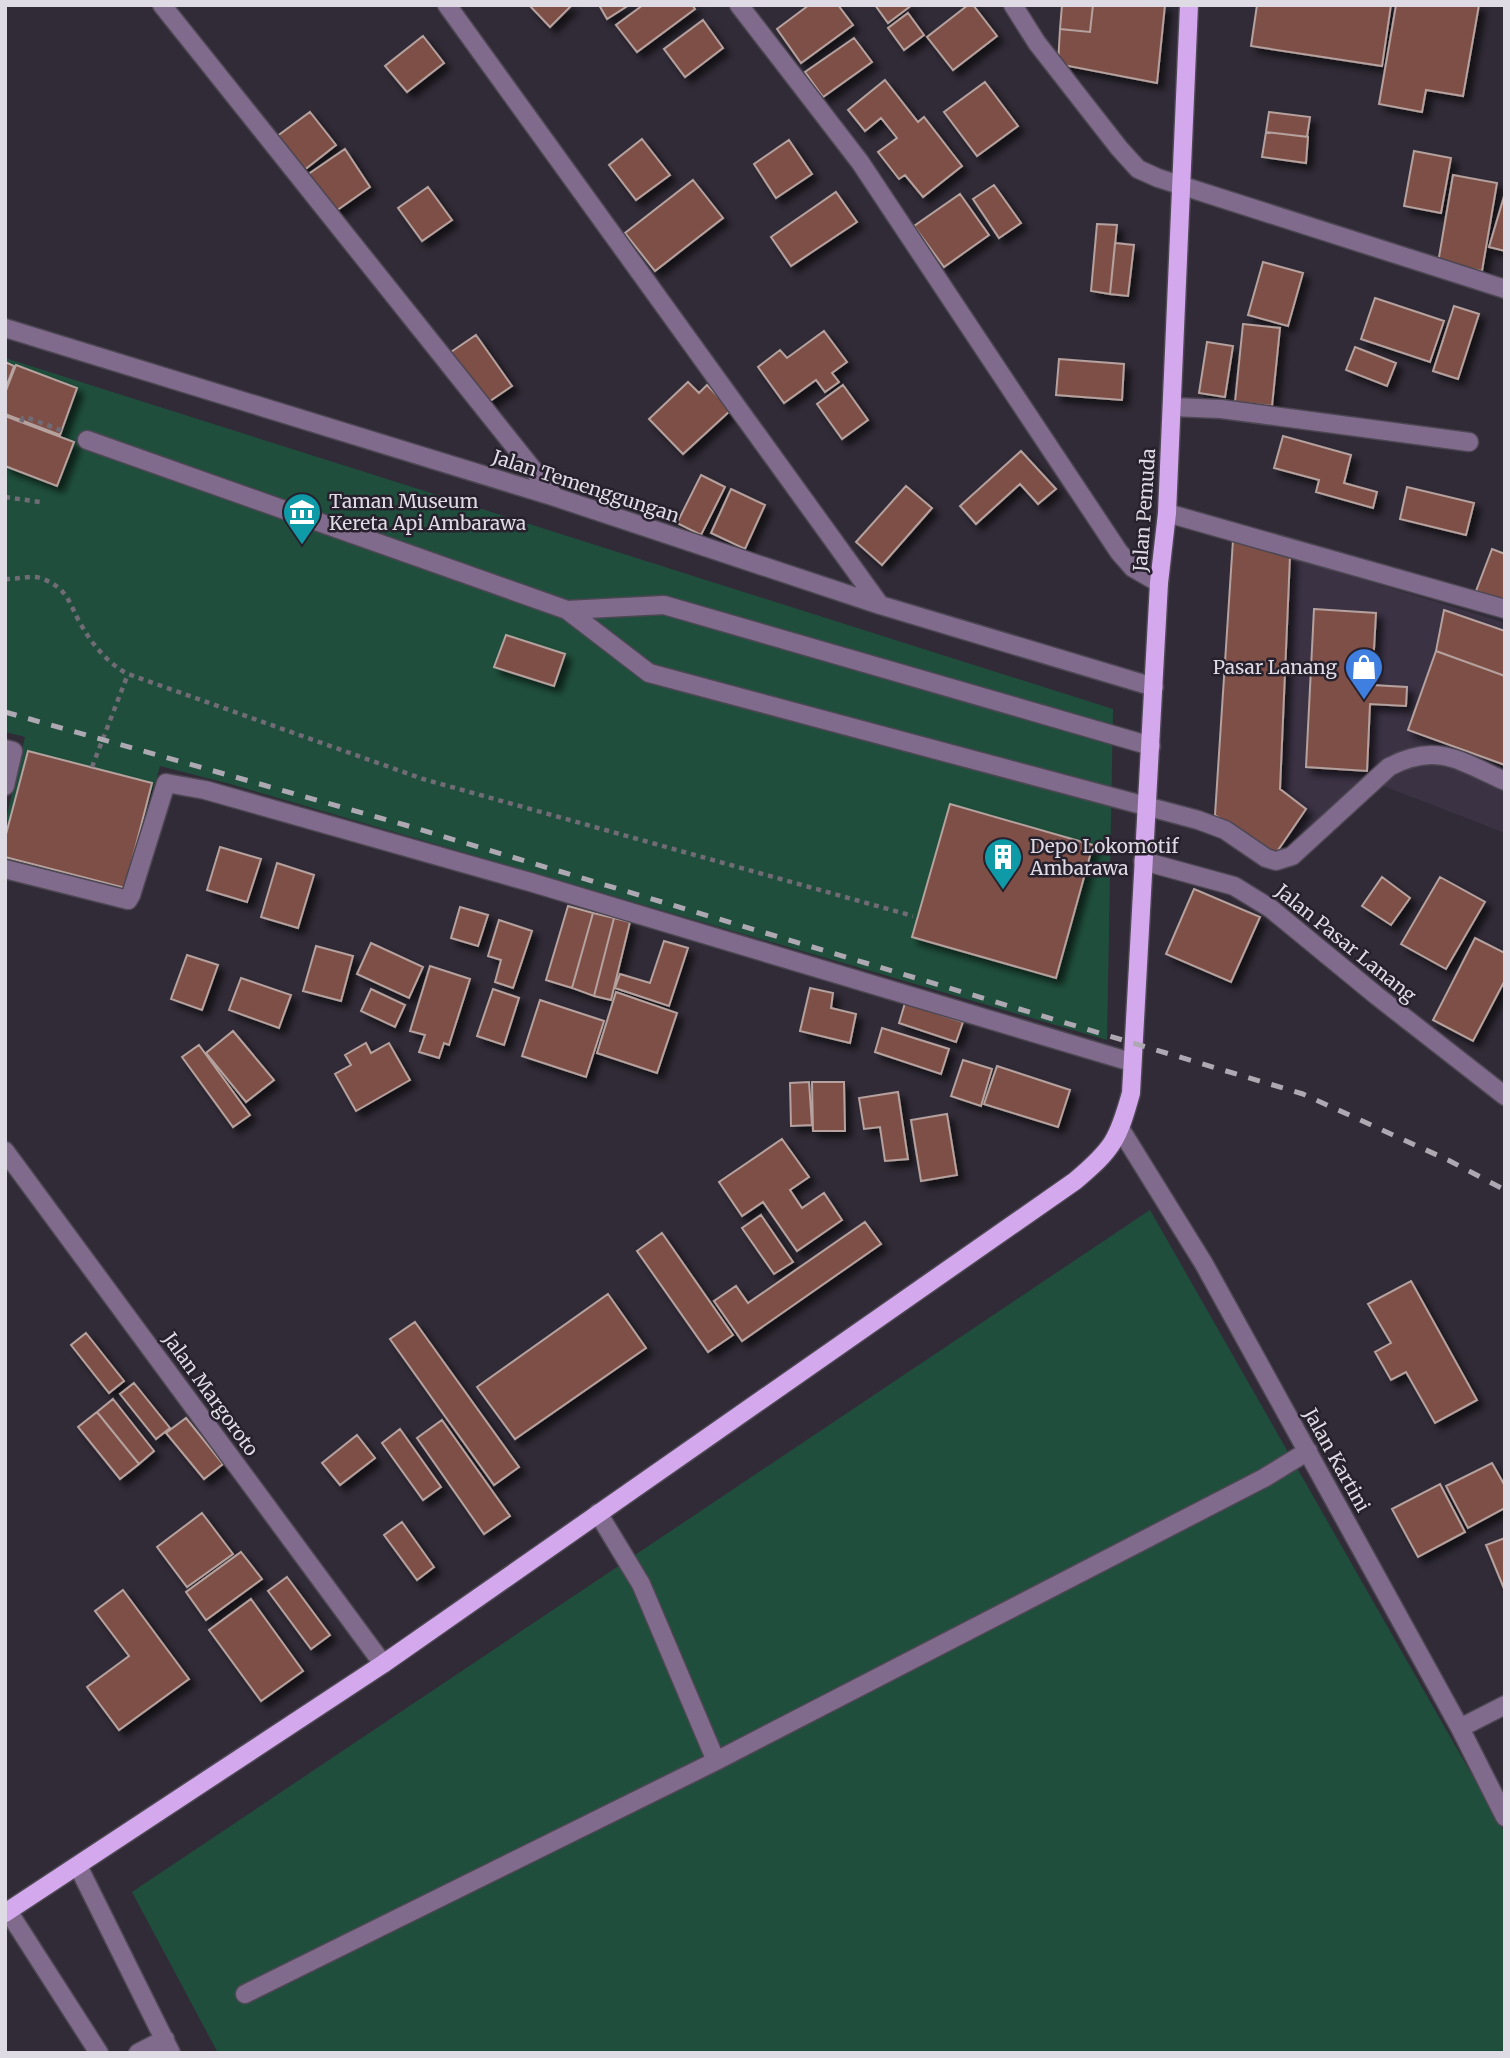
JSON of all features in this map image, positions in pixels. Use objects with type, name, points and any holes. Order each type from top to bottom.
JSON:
[{"type":"main road","name":"Jalan Pemuda","points":[[6,1912],[383,1664],[1075,1181],[1104,1156],[1121,1130],[1131,1093],[1159,583],[1167,513],[1189,5]]},
{"type":"street","points":[[162,5],[555,497]]},
{"type":"street","points":[[447,5],[880,605]]},
{"type":"street","points":[[739,5],[860,162],[1119,552],[1133,568],[1159,583]]},
{"type":"street","points":[[1013,5],[1037,43],[1138,169],[1182,186],[1505,289]]},
{"type":"street","name":"Jalan Temenggungan","points":[[5,327],[555,497],[880,605],[1154,687]]},
{"type":"street","points":[[1172,407],[1221,410],[1469,442]]},
{"type":"street","points":[[87,440],[567,610],[649,673],[1198,820],[1225,830],[1266,858],[1276,861],[1292,856],[1389,767],[1406,758],[1424,754],[1448,756],[1505,781]]},
{"type":"street","points":[[1167,513],[1505,609]]},
{"type":"street","points":[[567,610],[664,605],[1151,746]]},
{"type":"street","points":[[5,749],[13,751],[5,786]]},
{"type":"street","points":[[5,869],[128,900],[166,783],[205,790],[530,882],[1132,1062]]},
{"type":"street","name":"Jalan Pasar Lanang","points":[[1143,861],[1234,886],[1252,895],[1505,1096]]},
{"type":"street","name":"Jalan Kartini","points":[[1121,1130],[1204,1264],[1460,1728],[1505,1817]]},
{"type":"street","name":"Jalan Margoroto","points":[[5,1151],[383,1664]]},
{"type":"street","points":[[245,1994],[716,1761],[1264,1478],[1308,1451]]},
{"type":"street","points":[[598,1513],[641,1584],[716,1761]]},
{"type":"street","points":[[1460,1728],[1505,1705]]},
{"type":"street","points":[[78,1866],[168,2046],[138,2053]]},
{"type":"street","points":[[6,1912],[99,2053]]},
{"type":"path","points":[[21,422],[23,418],[28,418],[87,440]]},
{"type":"path","points":[[5,497],[40,502]]},
{"type":"path","points":[[5,579],[41,578],[57,587],[69,599],[99,650],[114,667],[128,674],[423,779],[913,916]]},
{"type":"path","points":[[92,767],[128,674]]},
{"type":"shaded area","name":"Pasar Lanang","points":[[1233,540],[1505,623],[1505,833],[1363,778],[1285,852],[1274,856],[1215,815]]},
{"type":"green space","name":"Taman Museum Kereta Api Ambarawa","points":[[5,358],[1113,709],[1107,1040],[230,784],[160,766],[126,893],[5,860],[5,824],[25,737],[5,732]]},
{"type":"green space","points":[[1150,1210],[1505,1833],[1505,2053],[218,2053],[132,1892]]},
{"type":"building","points":[[529,5],[572,5],[550,27]]},
{"type":"building","points":[[599,5],[629,5],[607,19]]},
{"type":"building","points":[[643,5],[692,5],[695,9],[637,52],[616,25]]},
{"type":"building","points":[[809,5],[838,5],[853,25],[801,63],[777,29]]},
{"type":"building","points":[[875,5],[912,5],[888,23]]},
{"type":"building","points":[[968,5],[973,5],[997,36],[953,70],[927,37]]},
{"type":"building","points":[[1062,5],[1093,5],[1090,32],[1060,29]]},
{"type":"building","points":[[1093,5],[1165,5],[1157,83],[1058,64],[1060,29],[1090,32]]},
{"type":"building","points":[[1257,5],[1391,5],[1382,66],[1251,46]]},
{"type":"building","points":[[1396,5],[1479,5],[1463,96],[1426,90],[1422,112],[1379,104]]},
{"type":"building","points":[[908,13],[924,35],[904,50],[888,28]]},
{"type":"building","points":[[703,20],[723,48],[685,77],[664,49]]},
{"type":"building","points":[[423,36],[444,63],[407,92],[385,66]]},
{"type":"building","points":[[854,38],[872,62],[823,97],[805,72]]},
{"type":"building","points":[[885,80],[918,122],[924,117],[962,166],[923,197],[905,175],[899,179],[878,152],[897,138],[881,118],[865,131],[848,110]]},
{"type":"building","points":[[985,82],[1018,126],[977,156],[944,112]]},
{"type":"building","points":[[310,112],[336,145],[303,171],[276,137]]},
{"type":"building","points":[[1269,112],[1310,117],[1307,137],[1266,132]]},
{"type":"building","points":[[1266,132],[1308,137],[1306,163],[1262,157]]},
{"type":"building","points":[[642,139],[670,175],[636,200],[609,165]]},
{"type":"building","points":[[789,140],[812,174],[776,198],[754,164]]},
{"type":"building","points":[[345,149],[370,187],[333,213],[307,175]]},
{"type":"building","points":[[1414,151],[1451,158],[1441,213],[1404,206]]},
{"type":"building","points":[[1453,175],[1497,183],[1482,271],[1438,263]]},
{"type":"building","points":[[693,180],[723,218],[655,271],[625,233]]},
{"type":"building","points":[[994,185],[1021,223],[999,238],[973,199]]},
{"type":"building","points":[[428,187],[452,220],[422,241],[398,208]]},
{"type":"building","points":[[836,192],[857,222],[791,266],[771,237]]},
{"type":"building","points":[[1505,193],[1505,251],[1489,247]]},
{"type":"building","points":[[960,194],[989,235],[944,267],[914,226]]},
{"type":"building","points":[[1097,224],[1117,225],[1110,294],[1091,291]]},
{"type":"building","points":[[1115,243],[1134,245],[1128,296],[1110,294]]},
{"type":"building","points":[[1263,262],[1303,273],[1288,326],[1248,315]]},
{"type":"building","points":[[1375,298],[1444,321],[1430,362],[1361,339]]},
{"type":"building","points":[[1454,306],[1479,314],[1458,379],[1433,371]]},
{"type":"building","points":[[1243,324],[1280,328],[1272,406],[1235,402]]},
{"type":"building","points":[[824,331],[847,362],[832,373],[839,382],[825,392],[816,380],[784,403],[758,367],[780,350],[787,358]]},
{"type":"building","points":[[476,335],[512,386],[487,403],[451,352]]},
{"type":"building","points":[[1207,342],[1233,346],[1225,397],[1199,393]]},
{"type":"building","points":[[1355,347],[1396,363],[1387,386],[1346,370]]},
{"type":"building","points":[[1059,359],[1124,364],[1122,400],[1056,395]]},
{"type":"building","points":[[5,362],[14,366],[5,390]]},
{"type":"building","points":[[16,365],[77,388],[60,435],[5,414],[5,393]]},
{"type":"building","points":[[688,382],[699,393],[707,385],[731,410],[683,454],[649,419]]},
{"type":"building","points":[[843,385],[868,420],[842,439],[817,404]]},
{"type":"building","points":[[5,416],[74,442],[57,486],[5,466]]},
{"type":"building","points":[[1283,436],[1351,455],[1344,483],[1377,492],[1373,508],[1316,492],[1319,480],[1274,468]]},
{"type":"building","points":[[1021,451],[1056,489],[1038,504],[1020,484],[976,524],[960,506]]},
{"type":"building","points":[[701,475],[725,487],[701,535],[677,523]]},
{"type":"building","points":[[906,486],[932,508],[882,565],[856,542]]},
{"type":"building","points":[[1407,487],[1474,503],[1466,535],[1400,519]]},
{"type":"building","points":[[731,489],[765,505],[745,549],[711,533]]},
{"type":"building","points":[[1233,540],[1290,556],[1280,789],[1306,809],[1274,856],[1215,815]]},
{"type":"building","points":[[1492,549],[1505,554],[1505,602],[1476,591]]},
{"type":"building","points":[[1314,609],[1376,613],[1372,685],[1407,687],[1406,706],[1370,704],[1367,771],[1306,767]]},
{"type":"building","points":[[1444,610],[1505,631],[1505,676],[1436,651]]},
{"type":"building","points":[[506,635],[565,654],[554,686],[494,667]]},
{"type":"building","points":[[1436,651],[1505,676],[1505,765],[1408,730]]},
{"type":"building","points":[[28,751],[152,783],[125,888],[5,857],[5,838]]},
{"type":"building","name":"Depo Lokomotif Ambarawa","points":[[950,804],[1093,845],[1056,978],[912,937]]},
{"type":"building","points":[[220,847],[261,859],[247,902],[207,890]]},
{"type":"building","points":[[277,863],[314,875],[298,928],[261,917]]},
{"type":"building","points":[[1382,877],[1410,898],[1391,925],[1362,906]]},
{"type":"building","points":[[1440,877],[1485,902],[1446,969],[1401,944]]},
{"type":"building","points":[[1194,889],[1260,917],[1231,982],[1166,954]]},
{"type":"building","points":[[568,906],[593,913],[572,988],[546,980]]},
{"type":"building","points":[[460,907],[488,915],[478,946],[451,938]]},
{"type":"building","points":[[593,913],[614,918],[594,996],[572,988]]},
{"type":"building","points":[[614,918],[630,922],[611,1000],[594,996]]},
{"type":"building","points":[[499,920],[532,931],[513,988],[495,982],[501,960],[488,956]]},
{"type":"building","points":[[1475,938],[1505,953],[1505,980],[1473,1041],[1433,1020]]},
{"type":"building","points":[[664,941],[688,948],[669,1006],[615,988],[620,974],[650,983]]},
{"type":"building","points":[[371,943],[423,967],[409,998],[357,974]]},
{"type":"building","points":[[316,946],[353,956],[341,1001],[303,991]]},
{"type":"building","points":[[187,955],[218,965],[202,1010],[171,999]]},
{"type":"building","points":[[430,966],[470,979],[449,1045],[444,1043],[439,1058],[419,1052],[425,1035],[410,1031]]},
{"type":"building","points":[[241,978],[291,995],[279,1028],[229,1010]]},
{"type":"building","points":[[810,988],[833,993],[831,1008],[856,1014],[850,1043],[800,1031]]},
{"type":"building","points":[[371,989],[405,1005],[395,1027],[361,1011]]},
{"type":"building","points":[[493,989],[519,998],[504,1045],[477,1036]]},
{"type":"building","points":[[616,992],[677,1013],[657,1073],[597,1053]]},
{"type":"building","points":[[540,1000],[604,1021],[586,1077],[522,1056]]},
{"type":"building","points":[[905,1003],[963,1022],[956,1042],[899,1023]]},
{"type":"building","points":[[882,1028],[949,1049],[941,1074],[875,1052]]},
{"type":"building","points":[[233,1031],[274,1080],[246,1102],[206,1053]]},
{"type":"building","points":[[366,1043],[371,1053],[389,1043],[410,1080],[356,1111],[335,1074],[351,1065],[345,1055]]},
{"type":"building","points":[[199,1045],[250,1115],[233,1127],[182,1057]]},
{"type":"building","points":[[963,1060],[992,1069],[981,1106],[951,1096]]},
{"type":"building","points":[[997,1066],[1070,1090],[1058,1127],[984,1104]]},
{"type":"building","points":[[809,1082],[812,1125],[791,1126],[790,1083]]},
{"type":"building","points":[[812,1082],[844,1082],[845,1131],[813,1131]]},
{"type":"building","points":[[898,1092],[908,1159],[885,1161],[880,1127],[864,1129],[859,1098]]},
{"type":"building","points":[[947,1114],[957,1175],[921,1181],[911,1120]]},
{"type":"building","points":[[782,1139],[809,1177],[790,1190],[802,1208],[824,1193],[842,1220],[797,1251],[763,1202],[742,1216],[719,1182]]},
{"type":"building","points":[[761,1215],[793,1262],[774,1274],[742,1228]]},
{"type":"building","points":[[865,1222],[881,1244],[742,1341],[714,1301],[736,1286],[748,1303]]},
{"type":"building","points":[[662,1233],[733,1335],[708,1352],[637,1251]]},
{"type":"building","points":[[1411,1281],[1477,1400],[1435,1423],[1406,1372],[1391,1380],[1375,1352],[1391,1343],[1368,1304]]},
{"type":"building","points":[[608,1294],[646,1348],[515,1439],[477,1387]]},
{"type":"building","points":[[415,1322],[519,1467],[494,1485],[390,1339]]},
{"type":"building","points":[[86,1333],[124,1381],[109,1393],[71,1345]]},
{"type":"building","points":[[134,1383],[170,1428],[156,1439],[120,1394]]},
{"type":"building","points":[[113,1399],[154,1451],[139,1464],[97,1412]]},
{"type":"building","points":[[97,1412],[139,1464],[120,1479],[78,1427]]},
{"type":"building","points":[[186,1418],[223,1464],[204,1479],[166,1433]]},
{"type":"building","points":[[442,1420],[510,1516],[484,1534],[417,1438]]},
{"type":"building","points":[[400,1429],[441,1487],[423,1500],[382,1443]]},
{"type":"building","points":[[357,1435],[375,1458],[340,1485],[322,1463]]},
{"type":"building","points":[[1492,1463],[1505,1486],[1505,1508],[1468,1528],[1446,1486]]},
{"type":"building","points":[[1440,1484],[1465,1532],[1418,1557],[1392,1509]]},
{"type":"building","points":[[202,1513],[233,1554],[187,1587],[157,1547]]},
{"type":"building","points":[[402,1522],[434,1567],[417,1580],[384,1535]]},
{"type":"building","points":[[1505,1538],[1505,1591],[1486,1545]]},
{"type":"building","points":[[241,1552],[262,1579],[206,1620],[186,1592]]},
{"type":"building","points":[[287,1577],[330,1635],[311,1649],[268,1591]]},
{"type":"building","points":[[123,1590],[189,1679],[119,1730],[87,1687],[129,1656],[95,1611]]},
{"type":"building","points":[[251,1599],[303,1671],[261,1701],[209,1630]]},
{"type":"railway","points":[[5,712],[405,825],[1303,1094],[1448,1160],[1505,1190]]},
{"type":"place","name":"Taman Museum Kereta Api Ambarawa","points":[[302,546]]},
{"type":"place","name":"Pasar Lanang","points":[[1364,701]]},
{"type":"place","name":"Depo Lokomotif Ambarawa","points":[[1003,891]]}]
